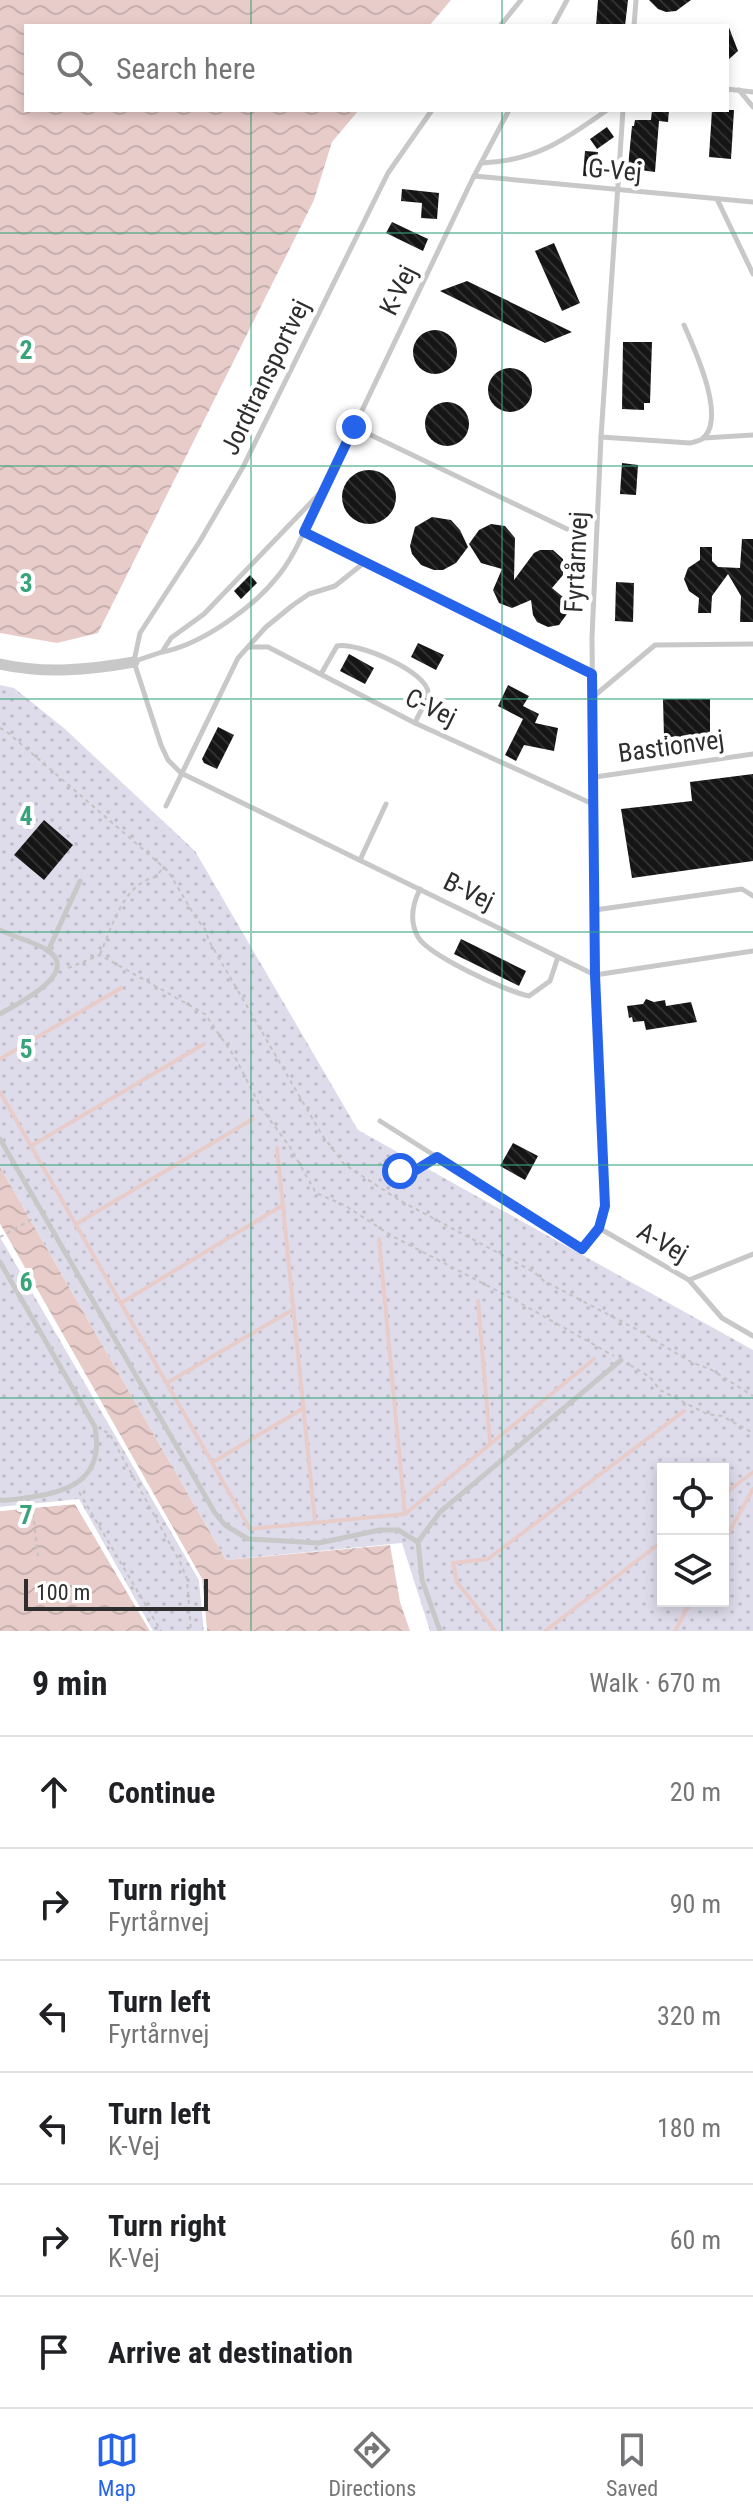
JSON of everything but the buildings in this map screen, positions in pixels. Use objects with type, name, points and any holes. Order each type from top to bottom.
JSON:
[{"type":"street","points":[[0,664],[56,670],[134,662]]},
{"type":"lane","points":[[502,24],[521,0]]},
{"type":"lane","points":[[554,24],[567,0]]},
{"type":"lane","points":[[634,24],[636,0]]},
{"type":"lane","points":[[729,89],[753,92]]},
{"type":"lane","points":[[739,90],[753,107]]},
{"type":"lane","name":"Jordtransportvej","points":[[134,662],[140,633],[200,541],[243,467],[388,173],[431,112]]},
{"type":"lane","name":"K-Vej","points":[[134,662],[176,649],[218,628],[278,577],[304,532],[474,176],[508,112]]},
{"type":"lane","points":[[481,163],[521,159],[542,151],[565,140],[604,112]]},
{"type":"lane","name":"Fyrtårnvej","points":[[599,1228],[605,1206],[595,975],[592,674],[601,437],[623,112]]},
{"type":"lane","name":"G-Vej","points":[[474,176],[753,202]]},
{"type":"lane","points":[[717,198],[753,274]]},
{"type":"lane","points":[[684,325],[697,353],[712,410],[711,426],[703,438]]},
{"type":"lane","points":[[354,427],[567,529]]},
{"type":"lane","points":[[601,437],[690,443],[703,438],[753,435]]},
{"type":"lane","name":"K-Vej","points":[[162,652],[171,638],[204,614],[325,488]]},
{"type":"lane","points":[[304,532],[592,674]]},
{"type":"lane","points":[[166,806],[238,658],[266,627],[293,605],[309,594],[335,586],[365,562]]},
{"type":"lane","points":[[593,697],[655,645],[753,644]]},
{"type":"lane","points":[[321,674],[337,646],[351,645],[411,672],[425,683],[428,694],[415,723]]},
{"type":"lane","name":"C-Vej","points":[[250,647],[268,647],[415,723],[595,805]]},
{"type":"lane","points":[[134,662],[161,745],[168,760],[181,773]]},
{"type":"lane","name":"Bastionvej","points":[[595,777],[753,754]]},
{"type":"lane","name":"B-Vej","points":[[181,773],[595,975]]},
{"type":"lane","points":[[360,860],[386,804]]},
{"type":"lane","points":[[48,951],[80,881]]},
{"type":"lane","points":[[420,889],[412,908],[413,924],[420,941],[429,950],[465,969],[517,994],[529,996],[550,981],[558,957]]},
{"type":"lane","points":[[595,910],[742,889],[753,896]]},
{"type":"lane","points":[[0,930],[48,951],[55,958],[55,973],[50,982],[0,1014]]},
{"type":"lane","points":[[595,975],[753,951]]},
{"type":"lane","points":[[380,1121],[582,1249],[599,1228]]},
{"type":"lane","points":[[0,1139],[215,1513],[225,1525],[248,1539],[282,1543],[319,1543],[380,1530],[398,1530],[418,1542]]},
{"type":"lane","points":[[386,1161],[400,1171],[416,1170],[437,1157]]},
{"type":"lane","name":"A-Vej","points":[[599,1228],[689,1280],[753,1254]]},
{"type":"lane","points":[[0,1262],[95,1427],[98,1441],[91,1468],[83,1480],[71,1488],[59,1493],[0,1500]]},
{"type":"lane","points":[[689,1280],[722,1318],[753,1336]]},
{"type":"lane","points":[[440,1631],[422,1580],[418,1542],[440,1512],[621,1360]]},
{"type":"path","points":[[0,728],[164,867],[205,929],[209,941],[322,1135],[344,1164],[399,1200],[534,1272],[544,1281],[691,1362],[712,1370],[753,1396]]},
{"type":"path","points":[[55,973],[100,955],[127,896],[156,877],[164,867]]},
{"type":"path","points":[[100,955],[205,1014],[236,1059],[261,1108],[290,1147],[316,1193],[344,1205],[394,1237],[621,1360],[650,1377],[660,1390],[707,1414],[722,1416],[753,1433]]},
{"type":"path","points":[[0,1237],[31,1220]]},
{"type":"path","points":[[95,1427],[109,1433],[180,1562],[187,1579],[191,1631]]},
{"type":"path","points":[[71,1488],[86,1503],[161,1631]]},
{"type":"path","points":[[32,1503],[38,1556]]},
{"type":"shaded area","points":[[0,685],[14,688],[65,729],[195,851],[358,1130],[753,1350],[753,1631],[430,1631],[402,1543],[226,1560],[0,1167]]},
{"type":"shaded area","points":[[0,1237],[199,1580],[204,1631],[153,1631],[79,1499],[0,1507]]},
{"type":"water","points":[[0,0],[451,0],[431,24],[24,24],[24,112],[357,112],[332,142],[314,200],[98,633],[57,643],[0,633]]},
{"type":"water","points":[[0,1167],[226,1560],[390,1545],[400,1602],[410,1631],[207,1631],[202,1579],[0,1224]]},
{"type":"water","points":[[75,1504],[150,1631],[0,1631],[0,1511]]},
{"type":"pier","points":[[0,1224],[202,1579],[207,1631],[204,1631],[199,1580],[0,1232]]},
{"type":"pier","points":[[78,1501],[153,1631],[150,1631],[75,1504],[0,1511],[0,1507]]},
{"type":"waterway","points":[[0,1059],[121,988]]},
{"type":"waterway","points":[[31,1146],[204,1044]]},
{"type":"waterway","points":[[0,1092],[250,1529],[405,1514],[594,1359]]},
{"type":"waterway","points":[[76,1224],[253,1119]]},
{"type":"waterway","points":[[277,1148],[315,1522]]},
{"type":"waterway","points":[[121,1303],[283,1205]]},
{"type":"waterway","points":[[379,1239],[405,1514]]},
{"type":"waterway","points":[[478,1301],[490,1442]]},
{"type":"waterway","points":[[167,1383],[294,1309]]},
{"type":"waterway","points":[[213,1462],[304,1408]]},
{"type":"waterway","points":[[495,1631],[457,1582],[453,1563],[488,1559],[684,1411]]},
{"type":"waterway","points":[[729,1490],[753,1472]]},
{"type":"waterway","points":[[727,1535],[753,1489]]},
{"type":"waterway","points":[[545,1631],[657,1546]]},
{"type":"waterway","points":[[675,1631],[688,1607]]},
{"type":"route","points":[[354,427],[304,532],[592,674],[595,975],[605,1206],[599,1228],[582,1249],[437,1157],[416,1170],[400,1171]]}]
